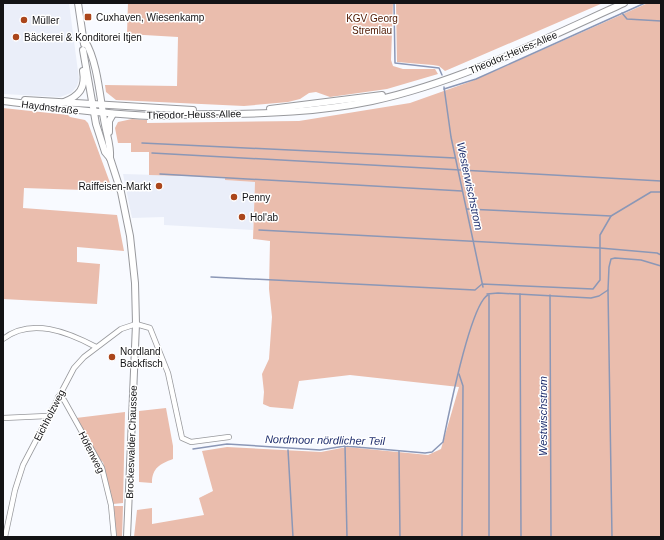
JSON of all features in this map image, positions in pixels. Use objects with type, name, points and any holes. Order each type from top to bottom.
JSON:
[{"type":"street","name":"Brockeswalder Chaussee","points":[[78,3],[85,41],[98,80],[97,104]]},
{"type":"street","name":"Theodor-Heuss-Allee","points":[[98,113],[160,116],[248,114],[314,107],[398,93],[480,67],[624,3]]},
{"type":"street","name":"Brockeswalder Chaussee","points":[[85,41],[83,50],[97,104],[100,138],[105,152],[110,158],[121,192],[130,236],[135,283],[136,324],[127,537]]},
{"type":"street","points":[[63,102],[75,97],[83,88],[84,78],[81,57],[83,50]]},
{"type":"street","name":"Haydnstraße","points":[[3,101],[97,104]]},
{"type":"street","name":"Haydnstraße","points":[[3,101],[98,113]]},
{"type":"street","name":"Theodor-Heuss-Allee","points":[[97,104],[153,109],[242,111],[314,107]]},
{"type":"street","name":"Brockeswalder Chaussee","points":[[98,113],[111,151],[110,158]]},
{"type":"street","points":[[111,151],[112,147],[108,125],[113,114]]},
{"type":"street","points":[[136,324],[146,326],[151,332],[168,373],[182,438],[190,442],[228,437]]},
{"type":"street","name":"Eichholzweg","points":[[5,537],[7,521],[19,477],[47,416],[74,368],[96,347],[121,329],[136,324]]},
{"type":"street","points":[[3,339],[17,330],[41,328],[61,331],[96,347]]},
{"type":"street","name":"Höfenweg","points":[[58,398],[64,400],[102,468],[112,505],[114,537]]},
{"type":"street","points":[[3,418],[47,416]]},
{"type":"shaded area","points":[[3,3],[69,3],[79,79],[77,86],[71,93],[60,97],[3,94]]},
{"type":"shaded area","points":[[123,174],[226,177],[226,180],[255,182],[253,230],[164,225],[164,217],[132,218]]},
{"type":"green space","name":"KGV Georg Stremlau","points":[[128,3],[393,3],[391,60],[393,66],[403,69],[435,69],[438,74],[387,89],[330,97],[316,92],[309,93],[300,99],[288,102],[244,106],[116,100],[106,92],[105,85],[177,86],[178,37],[127,34]]},
{"type":"green space","points":[[396,3],[603,3],[445,71],[439,66],[397,62]]},
{"type":"green space","points":[[648,3],[661,3],[661,537],[134,537],[137,510],[152,508],[152,524],[204,515],[199,498],[213,491],[202,451],[227,447],[321,452],[347,447],[428,455],[441,449],[459,387],[350,375],[299,381],[293,409],[270,407],[263,404],[264,392],[262,374],[269,359],[272,317],[269,289],[270,241],[253,239],[255,182],[225,180],[225,177],[149,175],[149,152],[131,152],[131,143],[118,143],[115,128],[118,122],[132,119],[147,120],[147,123],[299,121],[410,103],[472,81]]},
{"type":"green space","points":[[3,108],[68,115],[70,117],[85,120],[88,123],[113,191],[24,188],[23,208],[117,215],[124,251],[77,247],[77,262],[100,264],[97,304],[3,299]]},
{"type":"green space","points":[[166,408],[173,446],[173,459],[164,463],[155,470],[152,483],[139,482],[139,411]]},
{"type":"green space","points":[[125,412],[123,503],[113,504],[103,462],[99,459],[76,418]]},
{"type":"green space","points":[[113,506],[123,506],[122,537],[116,537]]},
{"type":"waterway","name":"Westerwischstrom","points":[[394,3],[395,63],[439,68],[442,75]]},
{"type":"waterway","points":[[444,89],[476,79],[645,3]]},
{"type":"waterway","points":[[622,13],[627,19],[661,21]]},
{"type":"waterway","name":"Westerwischstrom","points":[[444,87],[451,137],[483,287]]},
{"type":"waterway","points":[[142,143],[455,158]]},
{"type":"waterway","points":[[152,153],[661,181]]},
{"type":"waterway","points":[[160,174],[462,191]]},
{"type":"waterway","points":[[211,277],[475,290],[482,284],[593,289],[600,280],[600,235],[611,216],[651,192],[661,192]]},
{"type":"waterway","points":[[467,209],[611,216]]},
{"type":"waterway","points":[[259,230],[600,248],[657,253],[661,255]]},
{"type":"waterway","points":[[487,294],[498,293],[591,298],[599,296],[608,290],[609,267],[611,259],[641,260],[661,266]]},
{"type":"waterway","points":[[661,266],[661,274]]},
{"type":"waterway","points":[[608,290],[612,537]]},
{"type":"waterway","points":[[520,294],[521,537]]},
{"type":"waterway","name":"Nordmoor nördlicher Teil","points":[[193,449],[227,444],[320,450],[345,446],[425,453],[432,452],[443,442],[467,339],[481,303],[488,295]]},
{"type":"waterway","points":[[489,295],[489,537]]},
{"type":"waterway","name":"Westwischstrom","points":[[550,295],[551,537]]},
{"type":"waterway","points":[[459,374],[463,386],[462,537]]},
{"type":"waterway","points":[[345,446],[347,537]]},
{"type":"waterway","points":[[288,450],[293,537]]},
{"type":"waterway","points":[[399,451],[400,537]]},
{"type":"place","name":"Cuxhaven, Wiesenkamp","points":[[88,17]]},
{"type":"place","name":"Müller","points":[[24,20]]},
{"type":"place","name":"Bäckerei & Konditorei Itjen","points":[[16,37]]},
{"type":"place","name":"Raiffeisen-Markt","points":[[159,186]]},
{"type":"place","name":"Penny","points":[[234,197]]},
{"type":"place","name":"Hol'ab","points":[[242,217]]},
{"type":"place","name":"Nordland Backfisch","points":[[112,357]]}]
